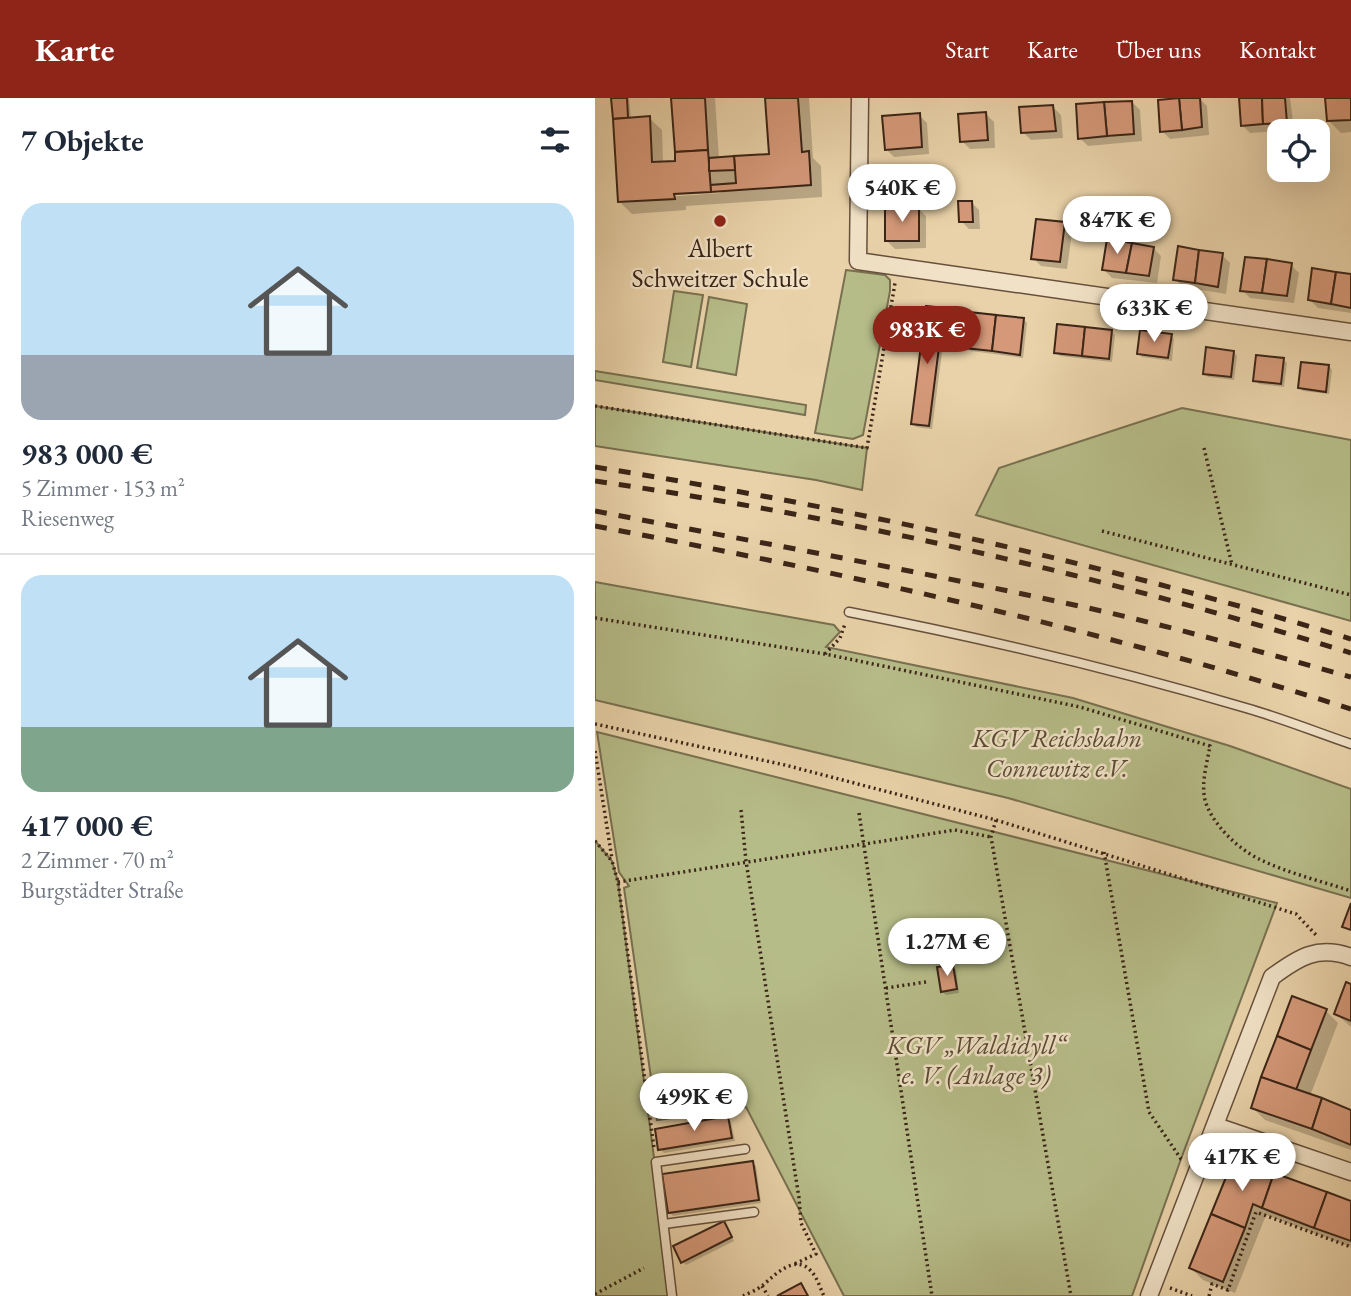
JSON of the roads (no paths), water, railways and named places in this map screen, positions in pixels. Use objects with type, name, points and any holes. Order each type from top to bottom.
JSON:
[{"type":"street","points":[[860,98],[858,261],[1351,332]]},
{"type":"street","points":[[1152,1289],[1272,977],[1296,959],[1332,950],[1351,957]]},
{"type":"street","points":[[1216,1126],[1351,1172]]},
{"type":"lane","points":[[849,612],[1023,649],[1141,678],[1249,708],[1351,744]]},
{"type":"lane","points":[[673,1296],[656,1162],[745,1149]]},
{"type":"lane","points":[[664,1224],[754,1212]]},
{"type":"railway","points":[[595,467],[786,500],[976,540],[1165,586],[1351,639]]},
{"type":"railway","points":[[595,481],[786,513],[976,552],[1165,599],[1351,653]]},
{"type":"railway","points":[[595,511],[1079,606],[1351,677]]},
{"type":"railway","points":[[595,526],[976,606],[1164,654],[1351,709]]},
{"type":"place","name":"Albert Schweitzer Schule","points":[[720,221]]},
{"type":"park label","name":"KGV Reichsbahn Connewitz e.V.","points":[[1057,753]]},
{"type":"park label","name":"KGV „Waldidyll“ e. V. (Anlage 3)","points":[[976,1060]]}]
